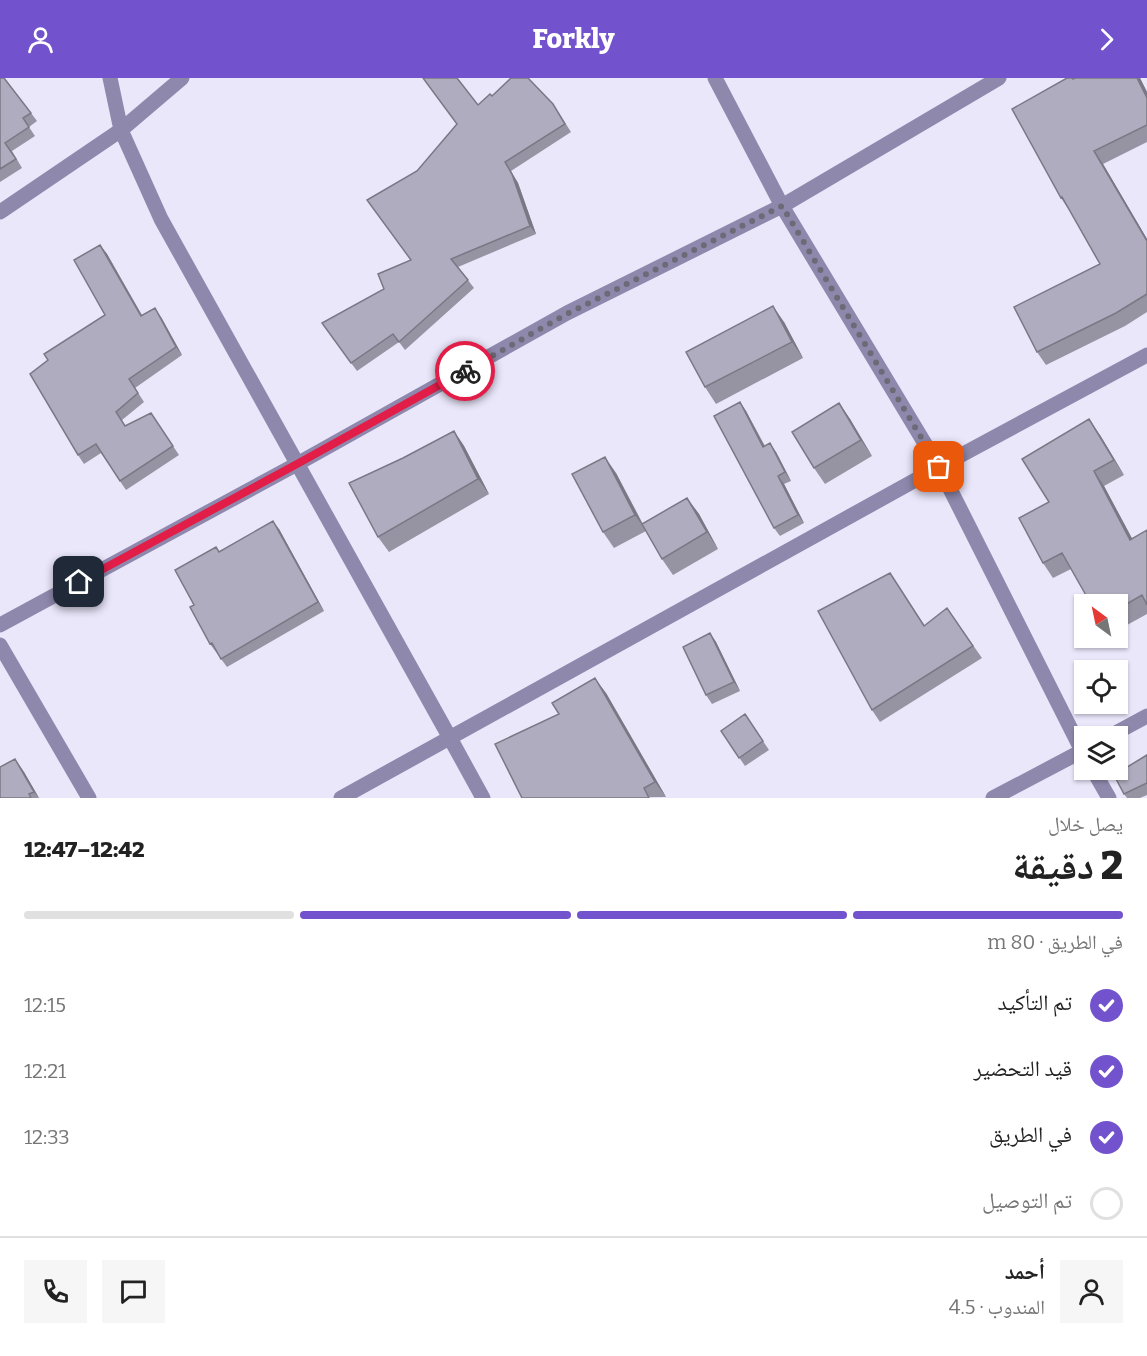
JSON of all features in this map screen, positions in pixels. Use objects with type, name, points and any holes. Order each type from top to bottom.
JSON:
[{"type":"street","points":[[110,78],[122,130],[161,219],[483,798]]},
{"type":"street","points":[[0,212],[122,130],[182,78]]},
{"type":"street","points":[[715,78],[782,206],[939,467],[1074,732]]},
{"type":"street","points":[[0,625],[567,314],[782,206],[999,78]]},
{"type":"street","points":[[341,798],[939,467],[1147,355]]},
{"type":"street","points":[[0,645],[89,798]]},
{"type":"street","points":[[1128,726],[1147,716]]},
{"type":"street","points":[[993,798],[1074,757]]},
{"type":"street","points":[[1099,780],[1109,798]]},
{"type":"building","points":[[0,78],[4,78],[31,113],[23,118],[29,127],[5,143],[16,159],[0,169]]},
{"type":"building","points":[[423,78],[457,78],[478,105],[490,94],[492,96],[511,78],[528,78],[553,104],[565,124],[505,162],[512,174],[530,226],[451,259],[468,280],[399,342],[393,334],[351,363],[322,323],[384,289],[378,274],[411,260],[367,200],[417,171],[457,124]]},
{"type":"building","points":[[1067,78],[1137,78],[1147,98],[1147,125],[1094,151],[1147,241],[1147,294],[1116,313],[1037,352],[1014,307],[1100,264],[1012,109]]},
{"type":"building","points":[[100,245],[141,316],[155,308],[176,347],[129,379],[138,393],[116,412],[125,426],[151,413],[173,446],[120,481],[96,444],[78,455],[30,374],[48,360],[44,354],[105,315],[74,260]]},
{"type":"building","points":[[773,306],[792,342],[705,387],[686,352]]},
{"type":"building","points":[[740,402],[763,447],[770,443],[785,472],[778,476],[798,515],[774,528],[714,416]]},
{"type":"building","points":[[839,403],[861,440],[814,468],[792,432]]},
{"type":"building","points":[[1089,419],[1114,460],[1094,471],[1130,540],[1147,530],[1147,605],[1142,595],[1128,603],[1128,594],[1085,594],[1062,553],[1043,563],[1019,518],[1049,502],[1022,459]]},
{"type":"building","points":[[454,431],[478,479],[378,537],[349,483]]},
{"type":"building","points":[[605,457],[635,515],[603,532],[572,474]]},
{"type":"building","points":[[687,498],[707,532],[662,559],[642,524]]},
{"type":"building","points":[[273,521],[318,602],[221,659],[190,607],[194,605],[175,570],[216,547],[219,552]]},
{"type":"building","points":[[890,573],[924,626],[947,608],[973,646],[872,710],[818,611]]},
{"type":"building","points":[[710,633],[734,682],[706,695],[683,647]]},
{"type":"building","points":[[595,678],[655,782],[644,788],[649,798],[522,798],[495,744],[559,714],[552,703]]},
{"type":"building","points":[[745,714],[763,741],[739,758],[721,731]]},
{"type":"building","points":[[1147,755],[1147,783],[1124,794],[1117,780],[1128,780],[1128,767]]},
{"type":"building","points":[[15,759],[34,792],[29,794],[31,798],[0,798],[0,767]]},
{"type":"way so far","points":[[465,371],[567,314],[782,206],[939,467]]},
{"type":"route","points":[[79,582],[465,371]]}]
